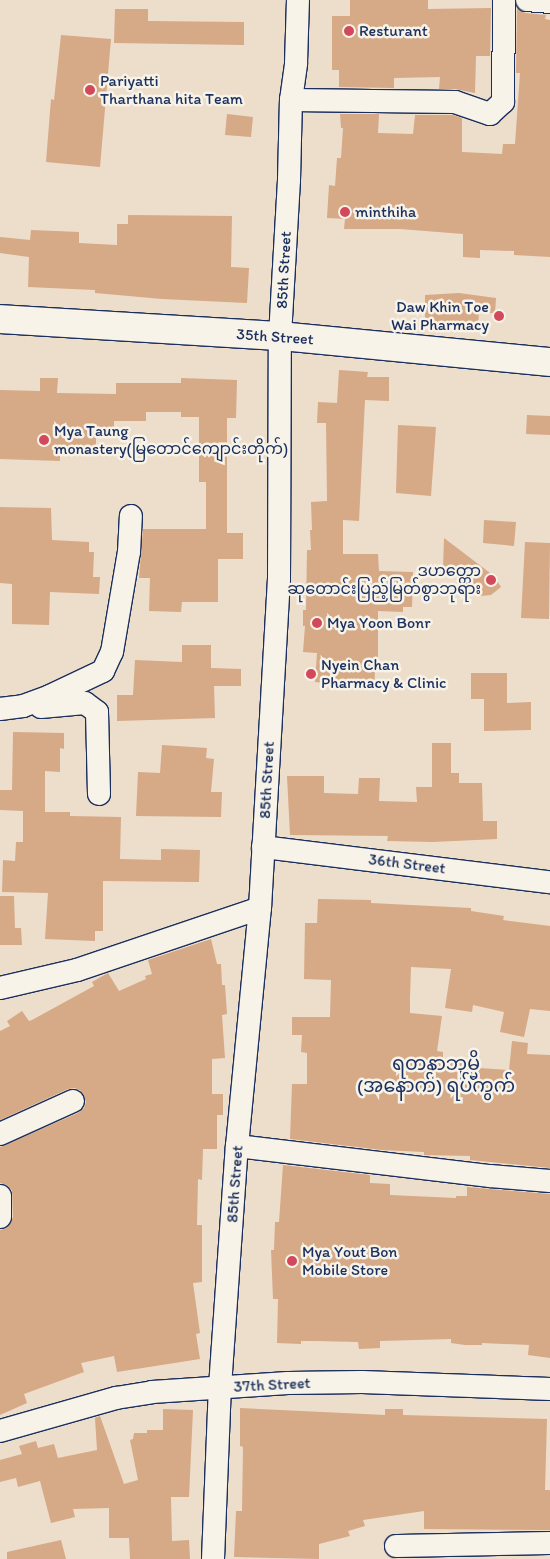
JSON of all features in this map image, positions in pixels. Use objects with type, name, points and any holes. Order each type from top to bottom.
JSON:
[{"type":"main road","name":"35th Street","points":[[0,319],[280,336],[550,362]]},
{"type":"street","name":"85th Street","points":[[213,1559],[220,1387],[237,1146],[260,908],[279,580],[280,336],[289,180],[291,100],[296,63],[298,0]]},
{"type":"street","points":[[291,100],[455,102],[490,114],[503,102],[504,0]]},
{"type":"street","points":[[527,0],[550,2]]},
{"type":"street","points":[[0,710],[23,706],[50,696],[103,671],[112,652],[130,552],[131,516]]},
{"type":"street","points":[[0,710],[85,703],[97,712],[99,794]]},
{"type":"street","name":"36th Street","points":[[263,847],[550,882]]},
{"type":"street","points":[[0,988],[77,970],[260,908]]},
{"type":"street","points":[[0,1134],[73,1101]]},
{"type":"street","points":[[237,1146],[490,1176],[550,1181]]},
{"type":"street","points":[[0,1196],[0,1217]]},
{"type":"street","name":"37th Street","points":[[0,1431],[116,1398],[152,1392],[220,1387],[362,1382],[550,1389]]},
{"type":"street","points":[[396,1546],[550,1543]]},
{"type":"building","points":[[350,0],[428,0],[428,9],[491,8],[490,56],[476,56],[475,93],[455,89],[439,89],[440,77],[394,78],[394,88],[339,87],[339,70],[332,70],[332,16],[350,16]]},
{"type":"building","points":[[517,8],[525,13],[546,15],[545,19],[550,20],[550,257],[514,255],[514,251],[480,250],[480,258],[463,257],[463,234],[400,229],[344,229],[345,219],[327,218],[329,185],[335,186],[337,158],[341,158],[343,128],[341,128],[340,114],[379,114],[378,133],[413,134],[415,115],[453,115],[462,118],[462,152],[502,154],[503,144],[515,144],[520,73],[516,73]]},
{"type":"building","points":[[115,9],[148,9],[148,21],[244,22],[244,45],[114,43]]},
{"type":"building","points":[[61,35],[111,39],[100,167],[46,162],[51,99],[54,100]]},
{"type":"building","points":[[227,114],[253,117],[251,137],[225,135]]},
{"type":"building","points":[[128,215],[232,216],[231,267],[249,268],[247,303],[162,299],[95,293],[95,290],[28,287],[29,257],[0,253],[0,237],[30,240],[31,230],[79,232],[79,243],[117,245],[117,224],[128,224]]},
{"type":"building","points":[[459,293],[496,298],[495,313],[479,313],[478,325],[425,322],[425,295]]},
{"type":"building","points":[[339,370],[368,372],[367,377],[389,377],[389,401],[365,400],[359,521],[343,520],[343,554],[378,554],[379,571],[413,572],[412,607],[403,607],[403,612],[378,611],[378,658],[376,658],[374,687],[315,682],[317,653],[303,652],[305,626],[303,626],[303,610],[306,610],[307,550],[311,550],[311,502],[327,501],[326,423],[317,423],[318,402],[337,403]]},
{"type":"building","points":[[40,378],[58,378],[57,393],[116,394],[116,383],[181,383],[181,378],[237,380],[236,418],[227,418],[227,533],[243,533],[243,559],[218,559],[218,602],[182,602],[181,612],[149,611],[150,578],[139,578],[143,529],[206,529],[206,482],[199,482],[199,417],[181,417],[181,412],[146,412],[146,421],[114,421],[114,431],[96,431],[96,452],[60,451],[60,461],[0,459],[0,390],[40,391]]},
{"type":"building","points":[[527,415],[550,416],[550,435],[526,434]]},
{"type":"building","points":[[398,425],[436,427],[431,496],[396,493]]},
{"type":"building","points":[[0,507],[51,508],[52,540],[89,542],[89,552],[94,552],[93,577],[100,577],[99,594],[50,592],[49,625],[12,624],[12,584],[0,583]]},
{"type":"building","points":[[484,520],[516,522],[514,546],[483,543]]},
{"type":"building","points":[[444,538],[494,576],[501,587],[491,595],[480,596],[473,588],[473,569],[443,568]]},
{"type":"building","points":[[525,542],[550,543],[549,619],[521,618]]},
{"type":"building","points":[[182,645],[211,645],[211,668],[241,669],[241,686],[214,686],[215,718],[117,721],[117,695],[133,695],[135,660],[182,662]]},
{"type":"building","points":[[471,673],[507,673],[507,703],[531,702],[531,730],[484,731],[484,699],[471,699]]},
{"type":"building","points":[[13,732],[64,733],[64,749],[60,748],[60,772],[45,771],[45,812],[70,812],[70,816],[121,817],[120,859],[161,860],[161,849],[200,850],[199,882],[103,881],[103,931],[95,931],[95,941],[45,939],[48,893],[2,892],[3,860],[15,861],[16,842],[23,842],[23,811],[0,810],[0,790],[12,790]]},
{"type":"building","points":[[432,743],[451,743],[451,773],[459,773],[459,783],[482,783],[483,821],[497,821],[497,839],[433,842],[387,841],[388,836],[290,835],[287,776],[324,776],[324,793],[358,794],[359,778],[380,778],[379,801],[417,802],[416,787],[432,787]]},
{"type":"building","points":[[162,745],[207,748],[206,758],[214,759],[211,792],[222,792],[221,817],[136,816],[138,772],[160,773]]},
{"type":"building","points":[[0,896],[14,896],[15,928],[21,928],[22,945],[0,945]]},
{"type":"building","points":[[318,899],[371,900],[371,903],[471,908],[471,911],[504,916],[503,920],[550,926],[550,1011],[530,1009],[524,1037],[500,1032],[504,1012],[473,1005],[472,1012],[445,1008],[451,969],[411,967],[410,1013],[442,1016],[437,1051],[443,1052],[443,1062],[479,1063],[479,1068],[509,1070],[512,1041],[528,1043],[527,1054],[550,1055],[550,1168],[470,1160],[470,1156],[424,1155],[424,1152],[382,1150],[290,1139],[292,1084],[307,1084],[307,1053],[301,1052],[302,1035],[292,1035],[292,1017],[330,1017],[331,980],[304,979],[305,923],[317,923]]},
{"type":"building","points":[[211,939],[217,964],[221,964],[222,985],[225,985],[227,1014],[222,1015],[225,1058],[212,1059],[212,1094],[223,1094],[223,1115],[217,1115],[217,1149],[203,1149],[202,1180],[198,1179],[197,1225],[202,1225],[202,1282],[193,1283],[200,1333],[196,1334],[200,1359],[117,1372],[114,1356],[81,1363],[84,1372],[24,1394],[27,1403],[0,1415],[0,1230],[7,1228],[13,1217],[12,1190],[7,1185],[0,1183],[0,1147],[78,1113],[84,1108],[86,1102],[81,1091],[75,1088],[68,1089],[0,1120],[0,1031],[10,1026],[7,1021],[22,1011],[29,1021],[32,1020],[94,986],[92,982],[108,973],[119,991],[146,979],[145,976],[152,974],[148,960]]},
{"type":"building","points":[[283,1165],[370,1175],[370,1183],[390,1184],[390,1195],[456,1198],[456,1196],[467,1196],[467,1187],[550,1194],[550,1358],[528,1355],[529,1345],[482,1343],[482,1345],[465,1345],[451,1343],[451,1339],[380,1341],[380,1348],[359,1349],[358,1342],[301,1341],[301,1344],[277,1343],[278,1299],[273,1299],[271,1250],[274,1250],[275,1222],[279,1222]]},
{"type":"building","points":[[240,1408],[385,1415],[385,1409],[403,1409],[403,1415],[547,1419],[545,1490],[550,1490],[550,1530],[424,1529],[424,1511],[363,1520],[365,1526],[348,1531],[350,1536],[319,1544],[319,1559],[234,1557],[236,1511],[242,1511],[243,1447],[240,1446]]},
{"type":"building","points":[[163,1409],[193,1410],[189,1497],[171,1497],[172,1541],[189,1540],[190,1559],[130,1559],[129,1538],[109,1538],[109,1508],[73,1509],[75,1517],[51,1523],[40,1481],[18,1487],[16,1478],[0,1482],[0,1460],[22,1454],[19,1446],[36,1441],[38,1448],[54,1444],[58,1458],[97,1450],[95,1418],[100,1416],[124,1484],[138,1480],[130,1440],[133,1439],[134,1433],[147,1433],[147,1430],[163,1430]]},
{"type":"building","points":[[61,1540],[66,1559],[7,1559],[7,1552]]},
{"type":"place","name":"Resturant","points":[[349,31]]},
{"type":"place","name":"Pariyatti Tharthana hita Team","points":[[90,90]]},
{"type":"place","name":"minthiha","points":[[345,212]]},
{"type":"place","name":"Daw Khin Toe Wai Pharmacy","points":[[499,316]]},
{"type":"place","name":"Mya Taung monastery(မြတောင်ကျောင်းတိုက်)","points":[[44,440]]},
{"type":"place","name":"ဒဟတ္တော ဆုတောင်းပြည့်မြတ်စွာဘုရား","points":[[491,580]]},
{"type":"place","name":"Mya Yoon Bonr","points":[[317,623]]},
{"type":"place","name":"Nyein Chan Pharmacy & Clinic","points":[[311,674]]},
{"type":"place","name":"Mya Yout Bon Mobile Store","points":[[292,1261]]},
{"type":"district","name":"ရတနာဘုမ္မိ (အနောက်) ရပ်ကွက်","points":[[436,1075]]}]
